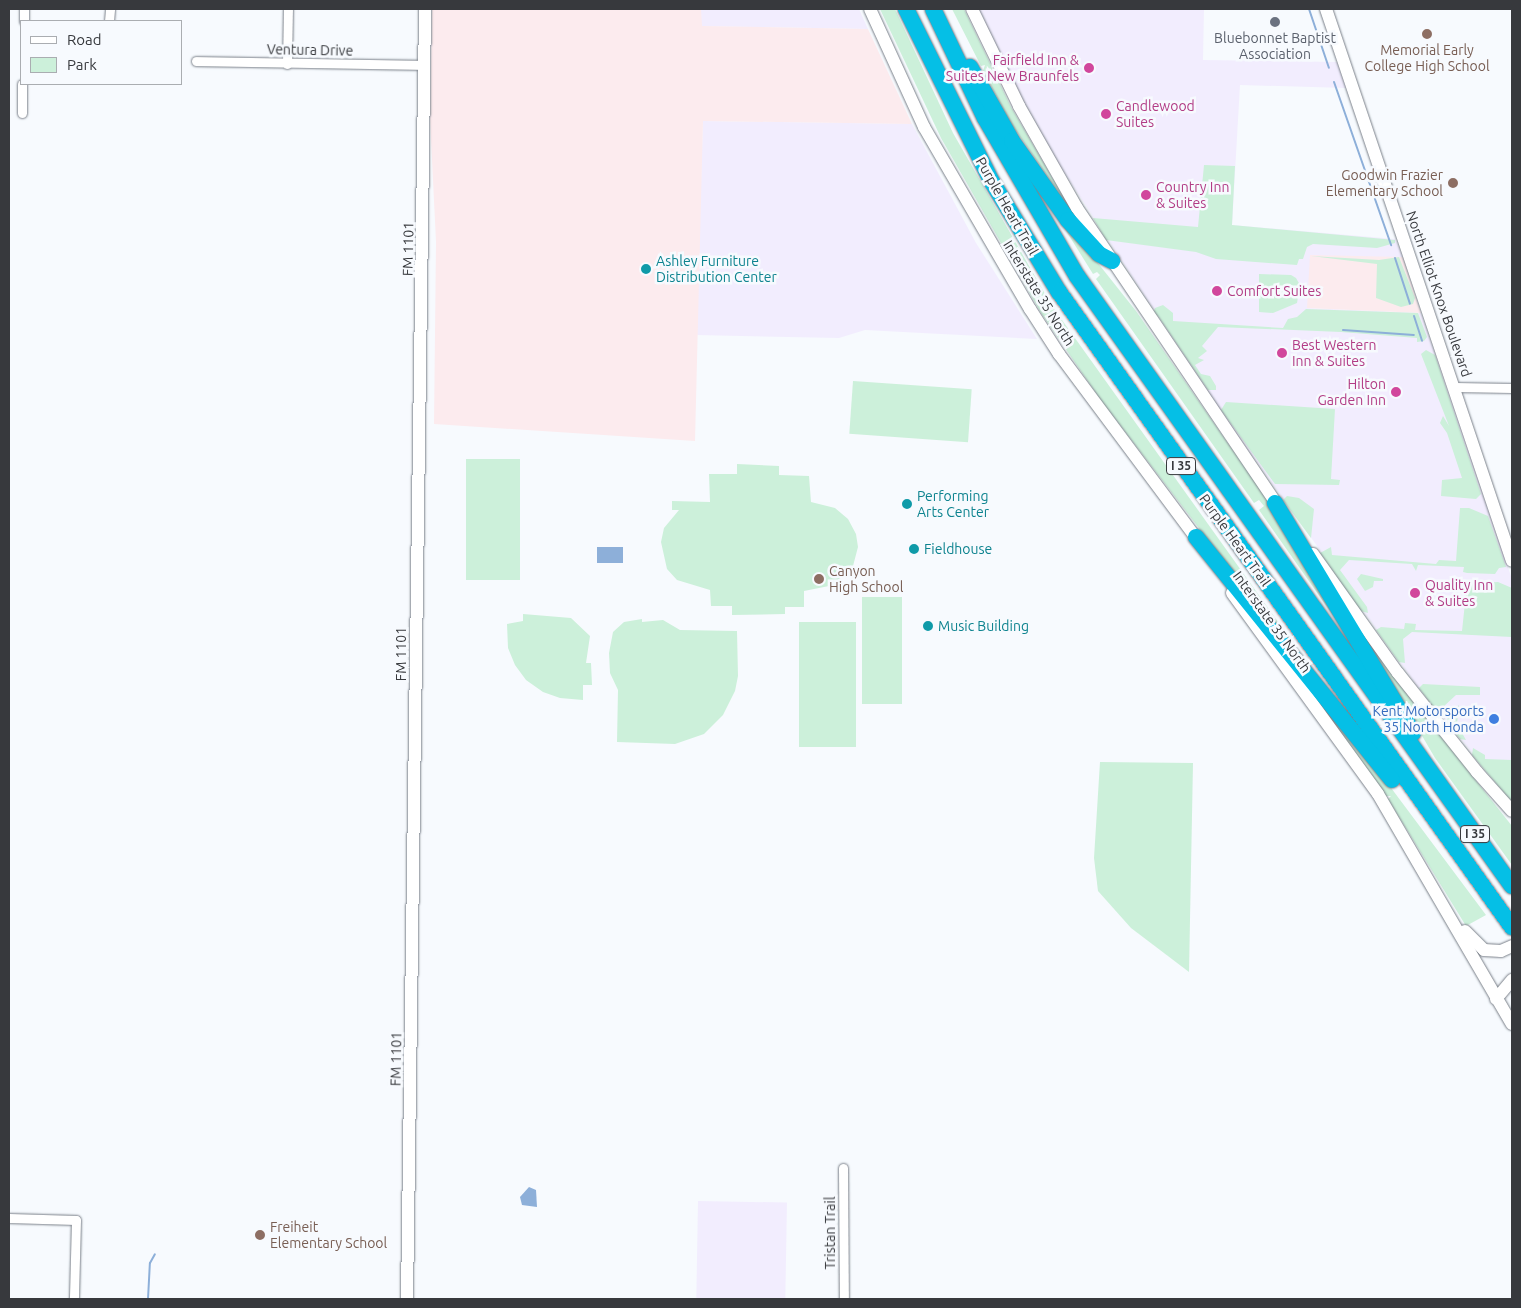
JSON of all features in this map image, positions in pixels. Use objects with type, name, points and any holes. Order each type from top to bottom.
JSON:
[{"type":"highway","name":"Purple Heart Trail","points":[[906,9],[988,173],[1059,292],[1512,927]]},
{"type":"highway","points":[[934,13],[1048,193],[1084,239],[1099,254],[1112,261]]},
{"type":"highway","name":"Purple Heart Trail","points":[[934,13],[1014,173],[1077,276],[1512,886]]},
{"type":"highway","points":[[1276,503],[1408,724],[1438,781]]},
{"type":"highway","points":[[1196,537],[1393,780],[1431,815]]},
{"type":"main road","name":"FM 1101","points":[[408,1299],[425,9]]},
{"type":"main road","name":"Interstate 35 North","points":[[870,9],[924,127],[1030,309],[1064,360],[1196,537],[1224,582],[1359,765],[1453,918],[1512,1024]]},
{"type":"main road","points":[[972,9],[1019,106],[1112,261],[1276,503],[1398,673],[1477,772],[1512,811]]},
{"type":"main road","name":"North Elliot Knox Boulevard","points":[[1326,9],[1455,387],[1512,561]]},
{"type":"main road","points":[[1453,918],[1484,950],[1501,951],[1512,946]]},
{"type":"main road","points":[[1499,1003],[1512,980]]},
{"type":"main road","points":[[1499,1003],[1512,993]]},
{"type":"street","points":[[287,64],[288,9]]},
{"type":"street","name":"Ventura Drive","points":[[196,61],[424,65]]},
{"type":"street","points":[[22,85],[22,113]]},
{"type":"street","points":[[1455,387],[1512,388]]},
{"type":"street","name":"Tristan Trail","points":[[844,1168],[844,1299]]},
{"type":"street","points":[[9,1218],[76,1220],[74,1299]]},
{"type":"shaded area","points":[[432,9],[701,9],[702,26],[868,29],[912,124],[703,121],[695,441],[434,424],[436,242],[430,118]]},
{"type":"shaded area","points":[[701,9],[859,9],[868,29],[701,26]]},
{"type":"shaded area","points":[[978,9],[1204,9],[1203,60],[1337,62],[1346,88],[1240,85],[1232,225],[1395,239],[1403,257],[1380,259],[1307,308],[1421,313],[1512,579],[1512,773],[1495,780],[1418,687],[1219,409],[1056,160],[1011,78]]},
{"type":"shaded area","points":[[703,121],[912,124],[976,243],[1037,339],[865,330],[839,338],[696,335]]},
{"type":"shaded area","points":[[1310,255],[1403,257],[1421,313],[1307,308]]},
{"type":"shaded area","points":[[698,1201],[787,1203],[785,1299],[696,1299]]},
{"type":"green space","points":[[880,9],[895,9],[953,133],[1052,306],[1291,640],[1287,643],[1100,399],[1041,313],[941,138]]},
{"type":"green space","points":[[952,9],[964,9],[1011,107],[1071,210],[1012,125],[983,71],[985,65],[981,66]]},
{"type":"green space","points":[[1204,165],[1235,166],[1232,225],[1395,240],[1395,243],[1377,248],[1313,244],[1307,247],[1303,259],[1299,259],[1297,265],[1216,259],[1196,252],[1106,240],[1093,218],[1198,227]]},
{"type":"green space","points":[[1043,194],[1136,311],[1268,501],[1337,621],[1259,510],[1264,506],[1259,500],[1254,503],[1096,279],[1100,275],[1097,272],[1093,274]]},
{"type":"green space","points":[[1311,256],[1379,260],[1399,257],[1415,298],[1413,304],[1401,307],[1376,298],[1377,264]]},
{"type":"green space","points":[[1259,274],[1291,275],[1296,278],[1300,285],[1297,303],[1273,313],[1259,312]]},
{"type":"green space","points":[[1163,305],[1173,313],[1173,321],[1283,328],[1288,319],[1297,317],[1306,309],[1418,313],[1427,337],[1424,341],[1417,342],[1417,338],[1341,332],[1218,327],[1202,346],[1207,351],[1198,358],[1204,360],[1195,365],[1201,374],[1210,376],[1216,386],[1216,390],[1208,390],[1158,316],[1153,314],[1155,308]]},
{"type":"green space","points":[[1426,350],[1435,355],[1481,494],[1476,499],[1441,496],[1442,480],[1462,478],[1447,433],[1440,423],[1443,416],[1449,426],[1421,354]]},
{"type":"green space","points":[[853,381],[972,389],[968,442],[849,434]]},
{"type":"green space","points":[[1226,402],[1335,409],[1331,479],[1340,480],[1339,485],[1275,484],[1221,410]]},
{"type":"green space","points":[[466,459],[520,459],[520,580],[466,580]]},
{"type":"green space","points":[[737,464],[779,466],[779,475],[809,476],[811,502],[835,508],[848,519],[856,534],[858,547],[853,566],[834,585],[804,591],[804,607],[785,607],[785,614],[732,615],[732,606],[711,606],[710,590],[677,580],[667,569],[661,542],[664,528],[679,510],[672,510],[672,501],[710,502],[709,474],[737,474]]},
{"type":"green space","points":[[1287,496],[1299,498],[1314,509],[1311,538],[1283,500]]},
{"type":"green space","points":[[1460,508],[1469,508],[1488,516],[1506,567],[1499,568],[1495,574],[1467,573],[1463,572],[1464,567],[1418,565],[1416,571],[1412,564],[1349,560],[1340,570],[1367,607],[1368,613],[1361,611],[1320,553],[1331,547],[1332,555],[1436,564],[1439,560],[1456,561]]},
{"type":"green space","points":[[1361,574],[1383,579],[1383,581],[1374,581],[1373,587],[1365,591],[1357,579]]},
{"type":"green space","points":[[1498,582],[1512,588],[1512,637],[1412,632],[1403,639],[1405,663],[1399,662],[1376,630],[1381,627],[1404,629],[1405,623],[1416,624],[1415,630],[1462,631],[1467,584]]},
{"type":"green space","points":[[862,597],[902,597],[902,704],[862,704]]},
{"type":"green space","points":[[523,614],[571,618],[590,636],[586,663],[591,663],[592,685],[583,685],[583,700],[560,698],[543,692],[526,680],[515,665],[508,648],[507,624],[523,621]]},
{"type":"green space","points":[[642,619],[642,622],[663,620],[680,630],[737,631],[738,676],[735,691],[723,715],[704,734],[675,744],[617,742],[618,690],[610,673],[609,653],[613,632],[624,622]]},
{"type":"green space","points":[[799,622],[856,622],[856,747],[799,747]]},
{"type":"green space","points":[[1374,648],[1416,706],[1414,709],[1417,712],[1419,709],[1512,826],[1512,865],[1435,758],[1414,722],[1415,716],[1411,717],[1370,651]]},
{"type":"green space","points":[[1423,684],[1480,687],[1480,695],[1456,695],[1442,708],[1434,708],[1419,688]]},
{"type":"green space","points":[[1459,705],[1457,724],[1466,740],[1460,739],[1446,723],[1448,715]]},
{"type":"green space","points":[[1330,707],[1486,915],[1466,926],[1388,799],[1391,796],[1385,796],[1325,712]]},
{"type":"green space","points":[[1473,748],[1485,755],[1485,759],[1512,760],[1512,802],[1472,755]]},
{"type":"green space","points":[[1100,762],[1193,763],[1189,972],[1131,928],[1098,891],[1094,858]]},
{"type":"water","points":[[597,547],[623,547],[623,563],[597,563]]},
{"type":"water","points":[[529,1187],[536,1190],[537,1207],[522,1205],[520,1197]]},
{"type":"waterway","points":[[1309,9],[1329,68]]},
{"type":"waterway","points":[[1334,82],[1391,245]]},
{"type":"waterway","points":[[1395,258],[1410,304]]},
{"type":"waterway","points":[[1414,316],[1422,341]]},
{"type":"waterway","points":[[1343,330],[1414,335]]},
{"type":"waterway","points":[[148,1299],[150,1263],[155,1254]]},
{"type":"place","name":"Bluebonnet Baptist Association","points":[[1275,22]]},
{"type":"place","name":"Memorial Early College High School","points":[[1427,34]]},
{"type":"place","name":"Fairfield Inn & Suites New Braunfels","points":[[1089,68]]},
{"type":"place","name":"Candlewood Suites","points":[[1106,114]]},
{"type":"place","name":"Goodwin Frazier Elementary School","points":[[1453,183]]},
{"type":"place","name":"Country Inn & Suites","points":[[1146,195]]},
{"type":"place","name":"Ashley Furniture Distribution Center","points":[[646,269]]},
{"type":"place","name":"Comfort Suites","points":[[1217,291]]},
{"type":"place","name":"Best Western Inn & Suites","points":[[1282,353]]},
{"type":"place","name":"Hilton Garden Inn","points":[[1396,392]]},
{"type":"place","name":"Performing Arts Center","points":[[907,504]]},
{"type":"place","name":"Fieldhouse","points":[[914,549]]},
{"type":"place","name":"Canyon High School","points":[[819,579]]},
{"type":"place","name":"Quality Inn & Suites","points":[[1415,593]]},
{"type":"place","name":"Music Building","points":[[928,626]]},
{"type":"place","name":"Kent Motorsports 35 North Honda","points":[[1494,719]]},
{"type":"place","name":"Freiheit Elementary School","points":[[260,1235]]}]
